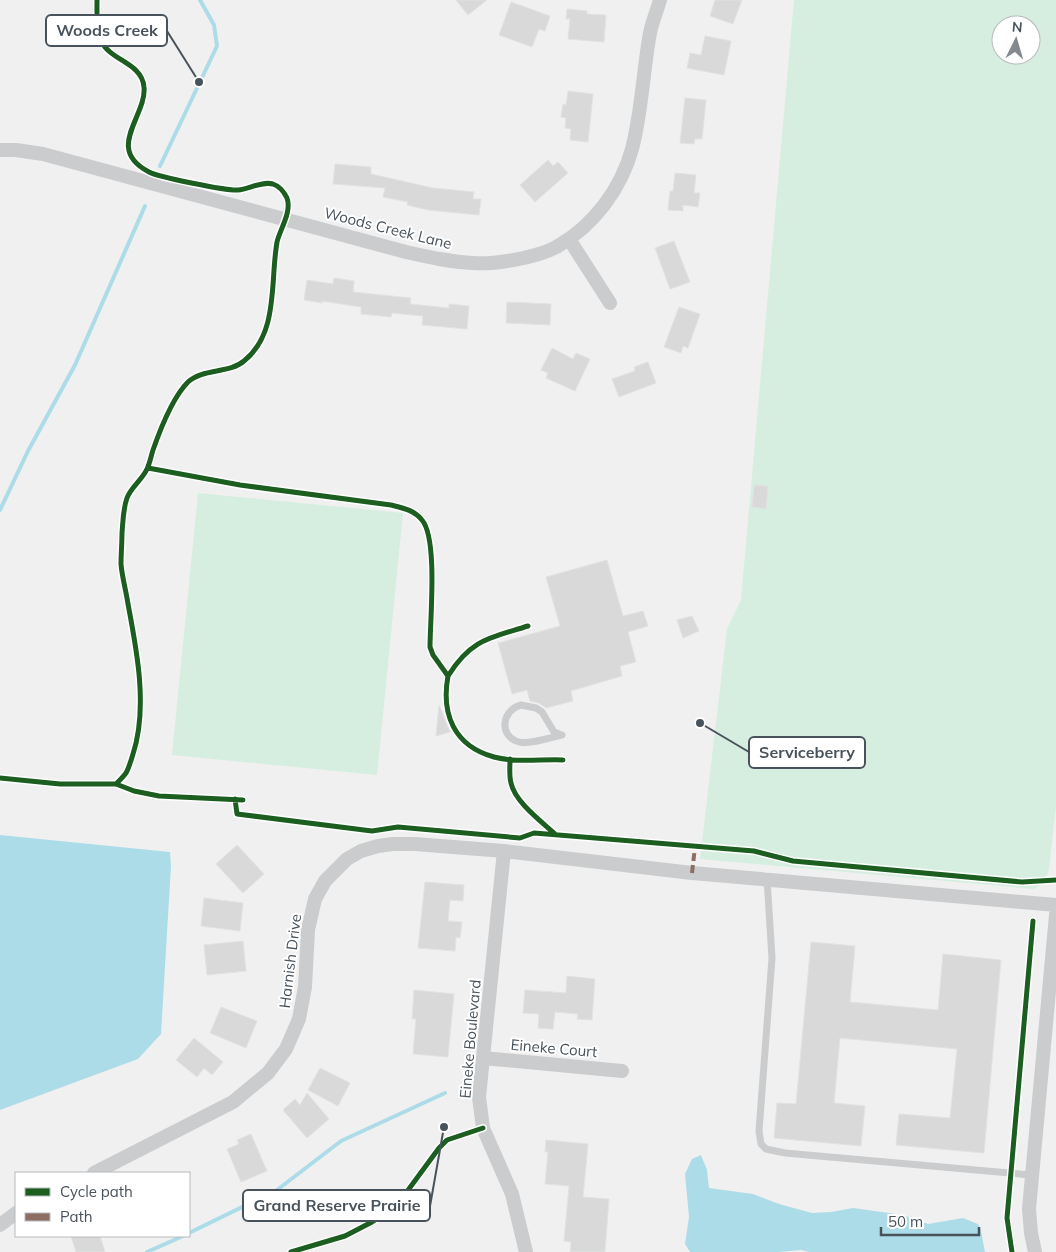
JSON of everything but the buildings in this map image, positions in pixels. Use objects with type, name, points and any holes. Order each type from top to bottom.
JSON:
[{"type":"street","name":"Woods Creek Lane","points":[[0,150],[44,154],[406,252],[442,260],[474,264],[501,262],[556,248],[594,217],[608,201],[625,169],[636,128],[651,30],[660,0]]},
{"type":"street","points":[[569,239],[610,303]]},
{"type":"street","name":"Harnish Drive","points":[[96,1172],[233,1102],[268,1073],[286,1049],[299,1019],[305,987],[308,930],[315,899],[325,881],[347,859],[361,851],[378,846],[393,844],[504,851],[692,873],[1056,905]]},
{"type":"street","name":"Eineke Boulevard","points":[[504,851],[479,1097],[483,1128],[512,1194],[526,1252]]},
{"type":"street","points":[[1035,1252],[1029,1209],[1056,915]]},
{"type":"street","name":"Eineke Court","points":[[483,1058],[622,1071]]},
{"type":"street","points":[[0,1225],[15,1214]]},
{"type":"lane","points":[[521,705],[536,708],[544,716],[554,732],[562,735],[518,742],[508,735],[505,729],[505,719],[507,714],[515,707],[521,705]]},
{"type":"lane","points":[[766,879],[772,958],[760,1131],[761,1144],[766,1149],[785,1153],[1032,1175]]},
{"type":"green space","points":[[794,0],[1056,0],[1056,806],[1049,869],[1042,883],[1034,889],[700,859],[727,629],[741,600]]},
{"type":"green space","points":[[198,493],[403,513],[377,775],[172,755]]},
{"type":"water","points":[[0,835],[170,852],[171,866],[161,1034],[138,1059],[0,1110]]},
{"type":"water","points":[[701,1155],[707,1170],[709,1188],[753,1194],[779,1204],[812,1213],[853,1208],[903,1215],[928,1224],[963,1218],[978,1224],[985,1252],[809,1252],[801,1250],[779,1252],[690,1252],[685,1244],[689,1217],[685,1174],[692,1159]]},
{"type":"waterway","points":[[160,166],[217,46],[214,25],[200,0]]},
{"type":"waterway","points":[[0,510],[28,451],[75,365],[145,206]]},
{"type":"waterway","points":[[190,1233],[277,1190],[341,1141],[445,1093]]},
{"type":"waterway","points":[[147,1252],[181,1237]]},
{"type":"marked path","points":[[692,873],[695,847]]},
{"type":"cycle path","points":[[97,0],[98,26],[101,40],[111,53],[138,72],[144,87],[140,109],[128,143],[130,153],[136,163],[155,174],[221,188],[238,190],[269,183],[273,184],[283,191],[288,203],[287,215],[277,242],[271,306],[263,336],[255,349],[238,365],[201,375],[188,382],[182,388],[163,424],[147,469],[131,490],[126,502],[123,520],[121,564],[140,679],[140,718],[129,766],[126,773],[116,784]]},
{"type":"cycle path","points":[[148,468],[240,485],[391,505],[415,514],[422,520],[427,530],[430,544],[432,561],[430,647],[433,655],[448,676],[447,703],[453,727],[469,745],[480,752],[494,757],[520,760],[563,760]]},
{"type":"cycle path","points":[[448,676],[456,664],[473,647],[492,637],[528,626]]},
{"type":"cycle path","points":[[510,759],[510,780],[513,790],[529,811],[555,834]]},
{"type":"cycle path","points":[[0,778],[60,784],[116,784],[134,791],[159,796],[243,800]]},
{"type":"cycle path","points":[[235,799],[237,814],[372,831],[398,827],[520,838],[534,833],[754,851],[793,861],[1022,882],[1056,880]]},
{"type":"cycle path","points":[[1012,1252],[1007,1218],[1033,921]]},
{"type":"cycle path","points":[[291,1252],[345,1236],[372,1222],[403,1197],[447,1140],[483,1128]]},
{"type":"place","name":"Woods Creek","points":[[199,82]]},
{"type":"place","name":"Serviceberry","points":[[700,723]]},
{"type":"place","name":"Grand Reserve Prairie","points":[[444,1127]]}]
